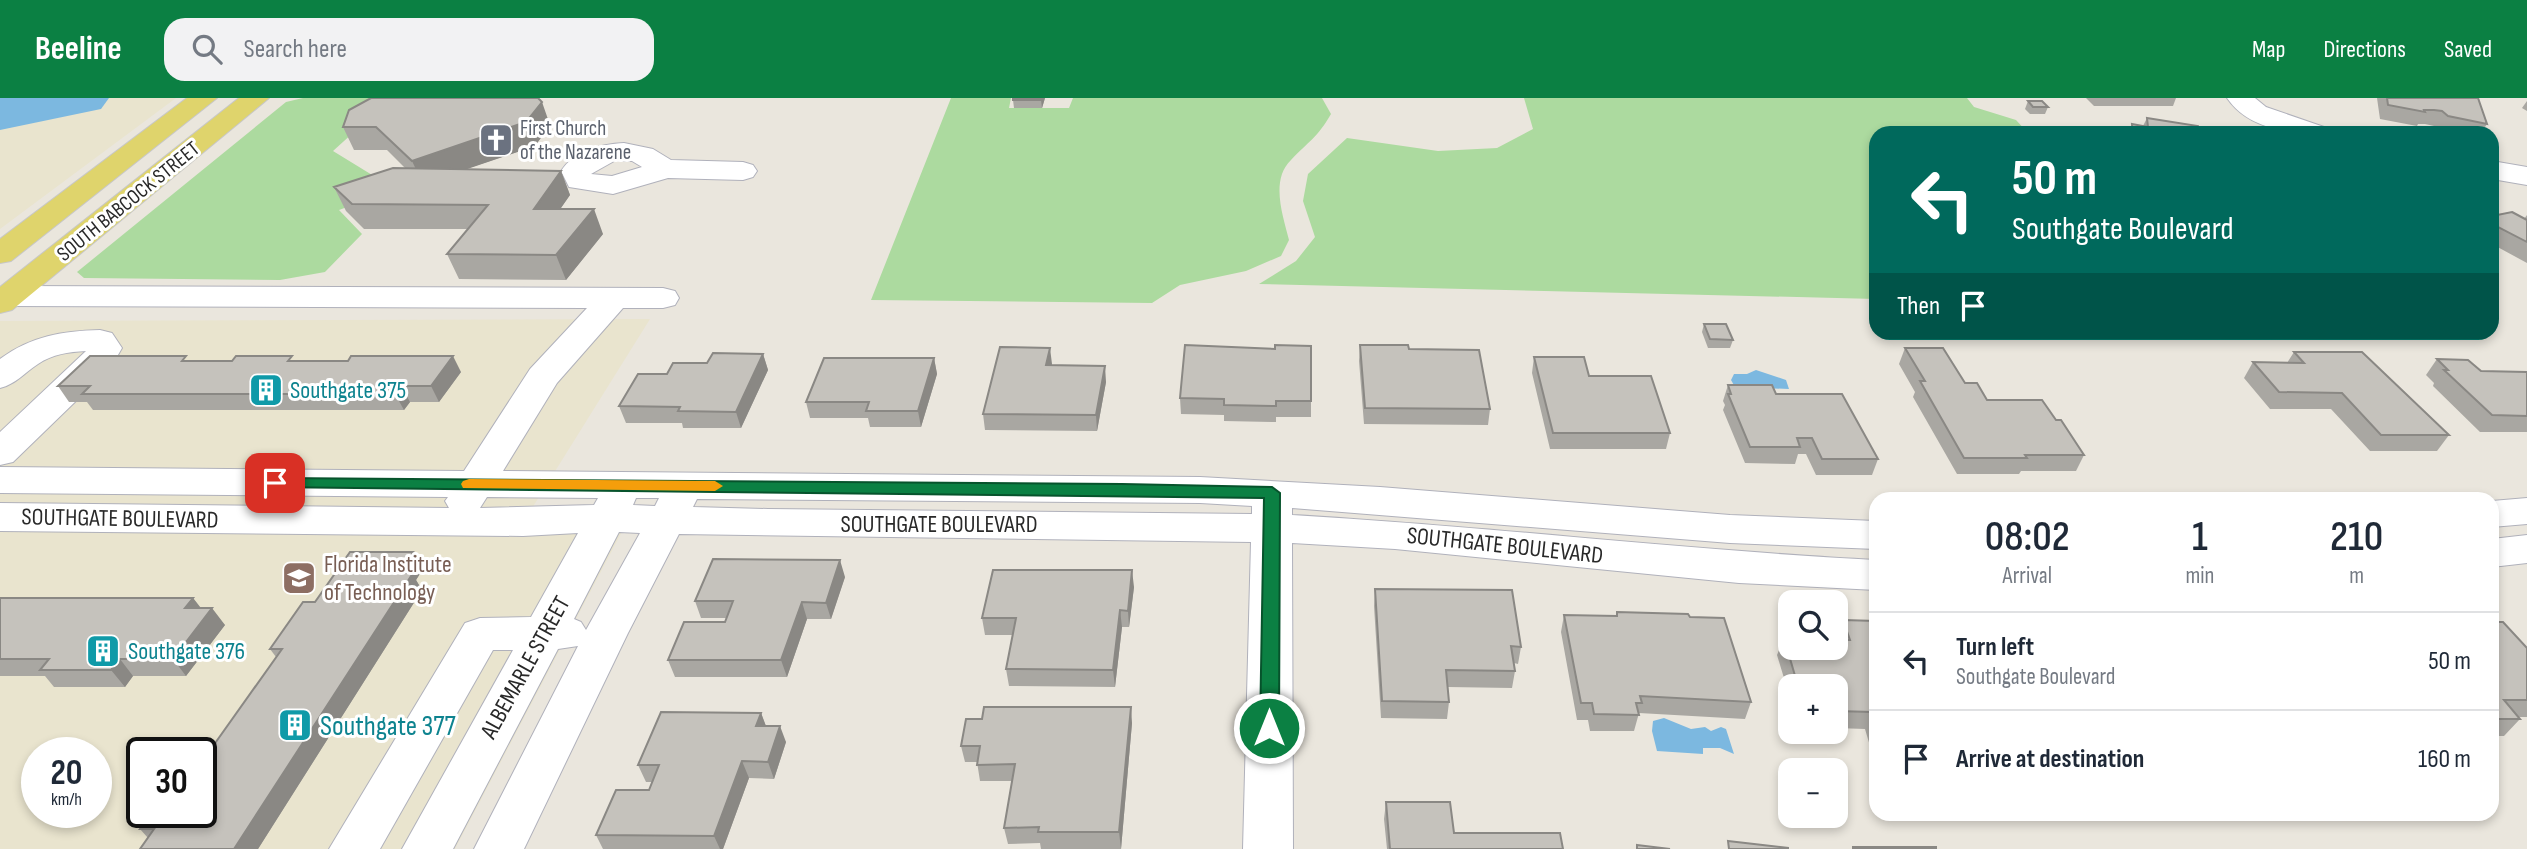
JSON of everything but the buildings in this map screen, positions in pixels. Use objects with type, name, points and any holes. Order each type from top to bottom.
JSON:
[{"type":"main road","name":"SOUTH BABCOCK STREET","points":[[4,300],[256,98]]},
{"type":"main road","name":"SOUTH BABCOCK STREET","points":[[0,254],[202,100]]},
{"type":"street","points":[[2240,98],[2256,113],[2294,126]]},
{"type":"street","points":[[666,169],[743,171]]},
{"type":"street","points":[[2499,171],[2527,176]]},
{"type":"street","points":[[451,521],[543,377],[614,298]]},
{"type":"street","points":[[4,300],[663,298]]},
{"type":"street","points":[[0,377],[19,359],[60,341],[100,340],[105,348],[99,360],[0,453]]},
{"type":"street","name":"SOUTHGATE BOULEVARD","points":[[0,480],[475,484],[615,501],[1271,510],[1869,535]]},
{"type":"street","name":"SOUTHGATE BOULEVARD","points":[[0,517],[523,522],[615,501]]},
{"type":"street","name":"ALBEMARLE STREET","points":[[427,849],[615,501]]},
{"type":"street","points":[[499,849],[606,633],[676,503]]},
{"type":"street","points":[[1268,849],[1271,510]]},
{"type":"street","name":"SOUTHGATE BOULEVARD","points":[[1271,510],[1395,535],[1739,568],[1869,575]]},
{"type":"street","points":[[2499,513],[2527,511]]},
{"type":"street","points":[[2499,552],[2527,549]]},
{"type":"street","points":[[354,849],[480,634],[606,633]]},
{"type":"shaded area","points":[[0,98],[176,98],[0,229]]},
{"type":"shaded area","name":"Florida Institute of Technology","points":[[650,319],[524,521],[627,522],[455,849],[0,849],[0,321]]},
{"type":"green space","points":[[303,98],[446,98],[365,122],[333,151],[395,189],[339,210],[362,234],[325,272],[280,280],[84,278],[77,272],[286,102]]},
{"type":"green space","points":[[951,98],[1011,98],[1009,108],[1069,108],[1073,98],[1322,98],[1331,114],[1317,134],[1291,160],[1281,178],[1281,209],[1289,240],[1281,256],[1246,271],[1180,285],[1152,303],[871,300]]},
{"type":"green space","points":[[1524,98],[1967,98],[1974,107],[2016,120],[2022,126],[1869,126],[1869,299],[1259,284],[1296,261],[1315,237],[1303,201],[1308,174],[1347,138],[1438,151],[1497,148],[1533,129]]},
{"type":"water","points":[[1756,370],[1786,380],[1789,389],[1735,387],[1731,380],[1734,374],[1747,374]]},
{"type":"water","points":[[1664,718],[1691,729],[1726,729],[1734,754],[1720,748],[1703,748],[1703,754],[1657,751],[1652,731],[1653,721]]},
{"type":"waterway","points":[[0,114],[83,98]]},
{"type":"slow traffic","points":[[469,484],[715,486]]},
{"type":"place","name":"First Church of the Nazarene","points":[[496,140]]},
{"type":"place","name":"Southgate 375","points":[[266,390]]},
{"type":"place","name":"Florida Institute of Technology","points":[[299,578]]},
{"type":"place","name":"Southgate 376","points":[[103,651]]},
{"type":"place","name":"Southgate 377","points":[[295,725]]},
{"type":"route","points":[[275,483],[1122,489],[1272,493],[1269,728]]}]
